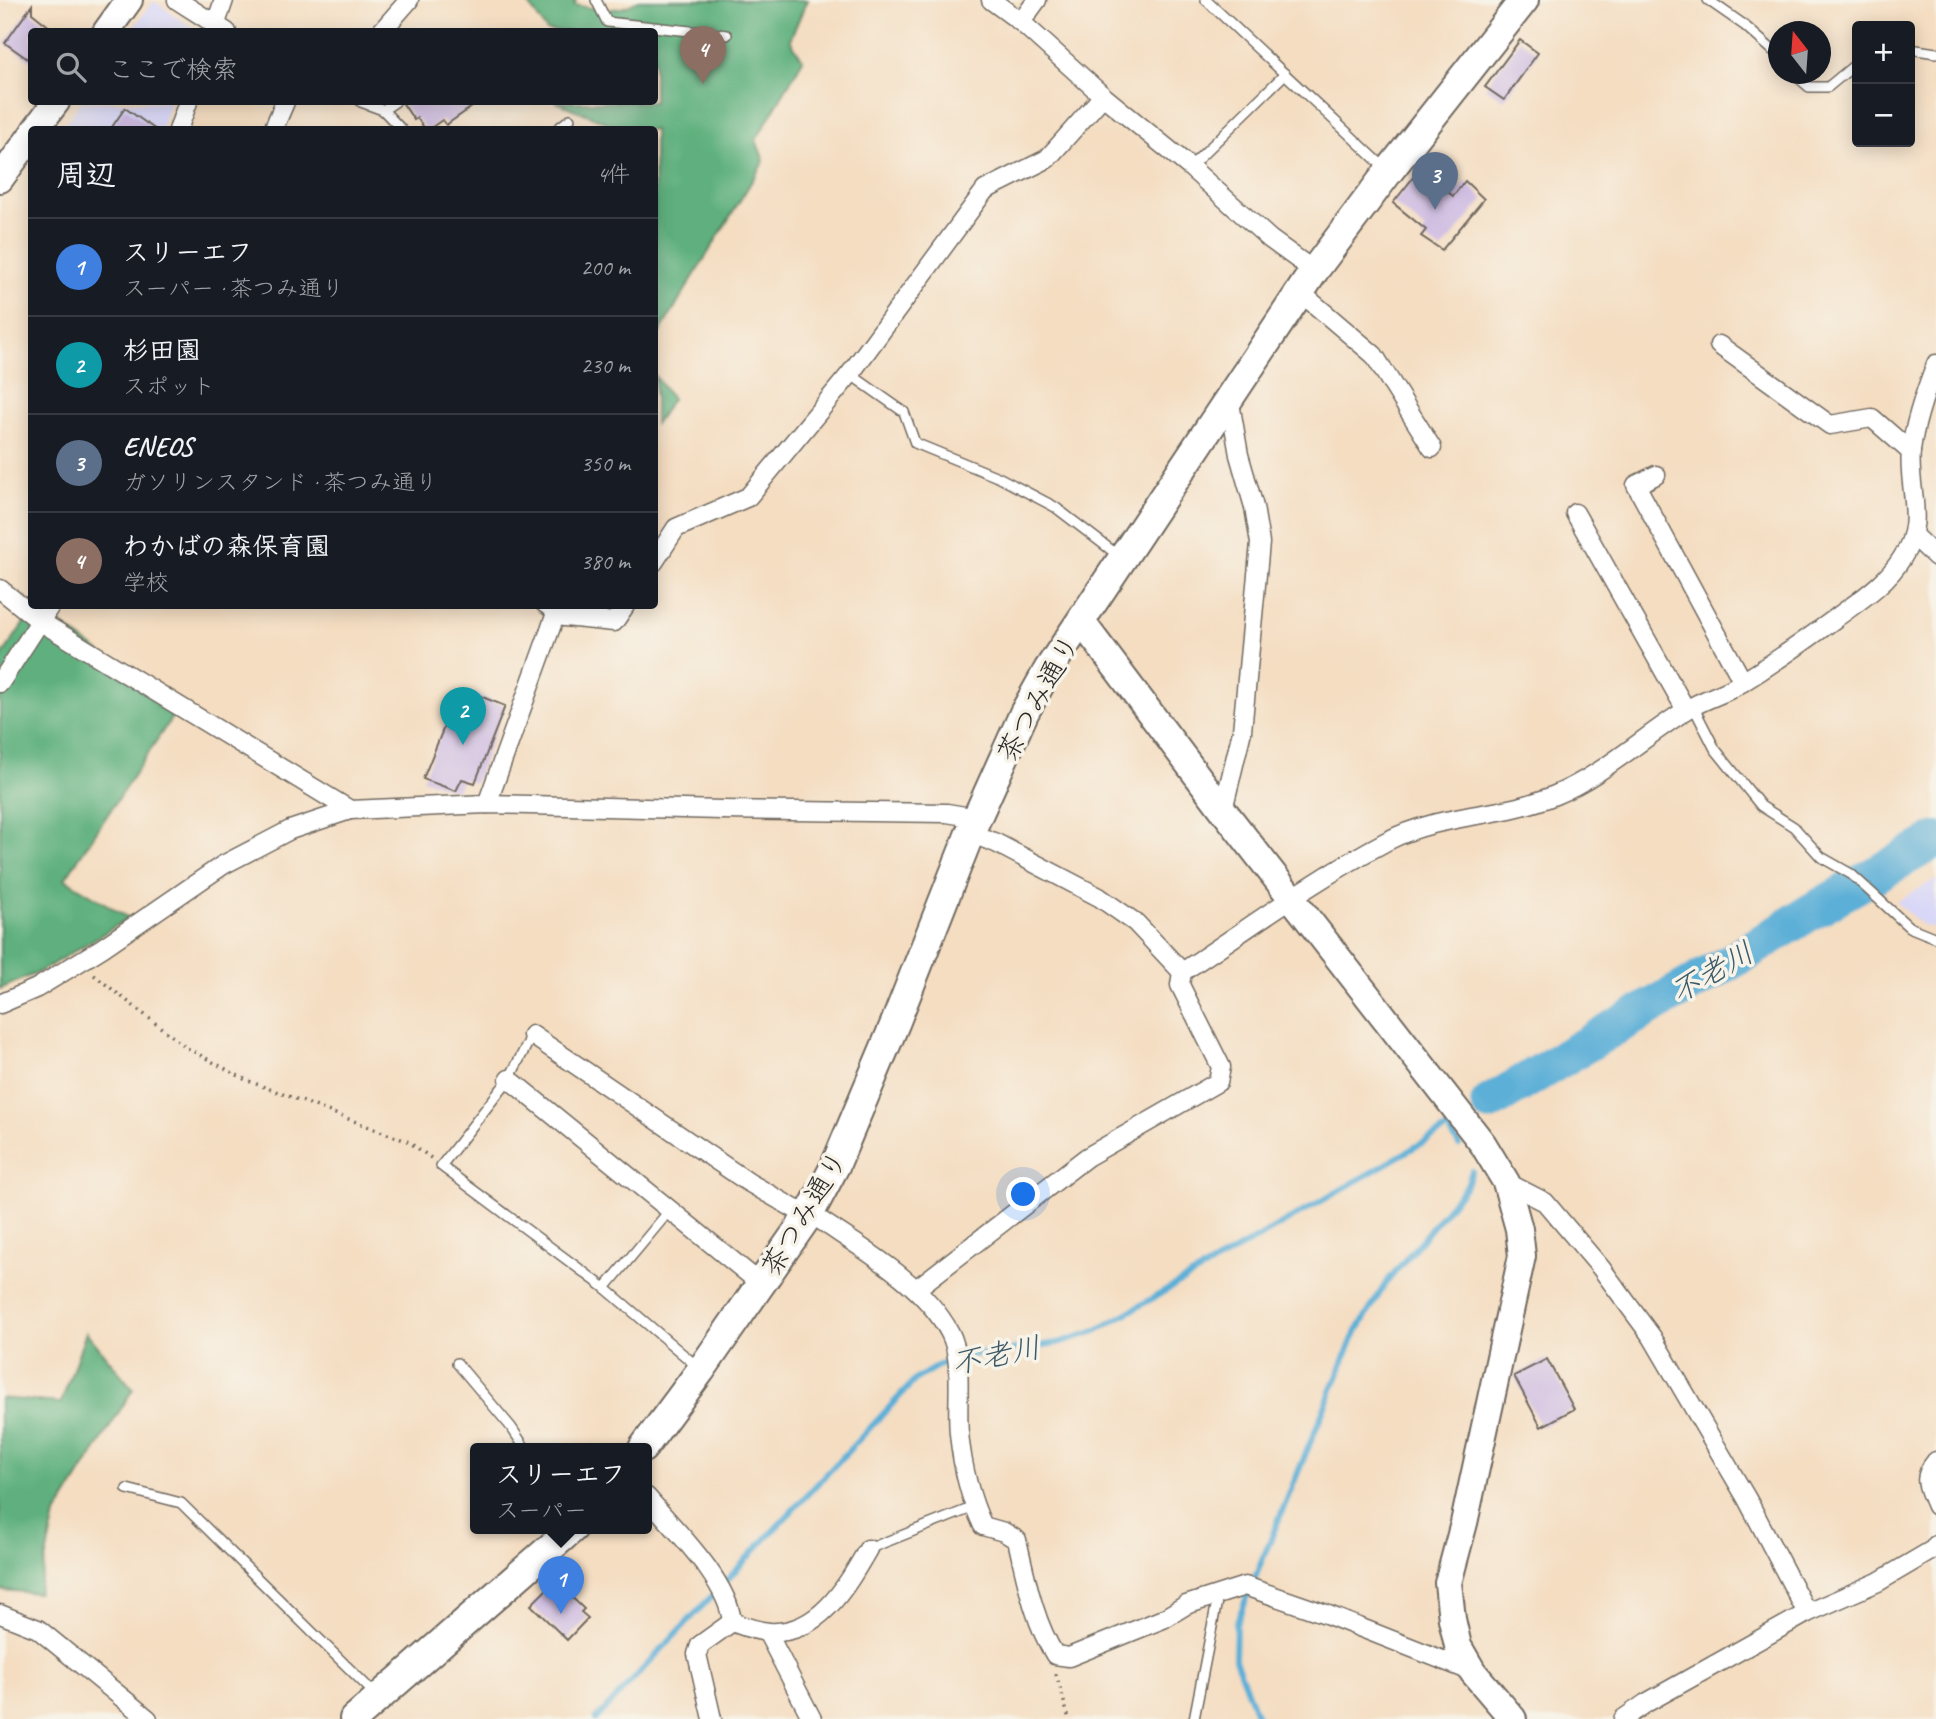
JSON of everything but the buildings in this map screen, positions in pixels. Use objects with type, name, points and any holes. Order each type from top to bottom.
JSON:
[{"type":"main road","name":"茶つみ通り","points":[[647,1443],[810,1213],[856,1120],[973,825],[1024,713],[1048,670],[1307,282],[1524,0]]},
{"type":"main road","points":[[354,1719],[566,1534]]},
{"type":"street","points":[[109,28],[129,0]]},
{"type":"street","points":[[177,0],[217,28]]},
{"type":"street","points":[[218,28],[224,0]]},
{"type":"street","points":[[384,28],[409,0]]},
{"type":"street","points":[[991,0],[1021,22],[1270,239],[1374,355],[1432,449]]},
{"type":"street","points":[[1021,22],[1037,0]]},
{"type":"street","points":[[658,556],[677,528],[748,498],[850,374],[985,190],[1047,159],[1103,96]]},
{"type":"street","points":[[39,126],[54,105]]},
{"type":"street","points":[[179,126],[187,105]]},
{"type":"street","points":[[275,126],[284,105]]},
{"type":"street","points":[[0,179],[28,142]]},
{"type":"street","points":[[1719,345],[1830,425],[1872,418],[1911,452]]},
{"type":"street","points":[[916,1289],[1087,1157],[1218,1082],[1221,1067],[1180,985],[1182,972],[1293,898],[1409,831],[1433,822],[1528,804],[1555,795],[1591,776],[1690,708],[1743,682],[1878,587],[1902,559],[1914,536],[1915,505],[1911,452],[1922,400],[1936,364]]},
{"type":"street","points":[[1223,810],[1242,731],[1250,670],[1260,543],[1254,506],[1239,455],[1229,397]]},
{"type":"street","points":[[1656,475],[1636,485],[1743,682]]},
{"type":"street","points":[[1575,513],[1690,708]]},
{"type":"street","points":[[1914,536],[1936,557]]},
{"type":"street","points":[[0,589],[41,622],[350,810]]},
{"type":"street","points":[[0,683],[48,609]]},
{"type":"street","points":[[487,804],[548,610],[614,622],[623,609]]},
{"type":"street","points":[[1081,621],[1223,810],[1483,1144],[1506,1182],[1519,1230],[1522,1256],[1464,1523],[1448,1583],[1458,1646],[1473,1672],[1513,1719]]},
{"type":"street","points":[[0,1004],[37,988],[223,865],[290,830],[350,810],[487,804],[947,813],[973,825],[996,844],[1100,897],[1136,923],[1182,972]]},
{"type":"street","points":[[533,1035],[748,1182],[795,1209],[810,1213],[916,1289],[951,1335],[959,1372],[959,1433],[974,1507],[983,1525],[1017,1540],[1047,1643],[1055,1655],[1069,1657],[1163,1619],[1186,1605],[1219,1594],[1252,1589],[1326,1614],[1473,1672]]},
{"type":"street","points":[[509,1079],[761,1284]]},
{"type":"street","points":[[1506,1182],[1545,1202],[1601,1268],[1652,1338],[1747,1499],[1807,1613]]},
{"type":"street","points":[[1936,1461],[1928,1470],[1926,1482],[1936,1506]]},
{"type":"street","points":[[652,1503],[713,1576],[723,1592],[732,1622]]},
{"type":"street","points":[[1623,1719],[1646,1703],[1807,1613],[1878,1582],[1934,1549],[1936,1545]]},
{"type":"street","points":[[732,1622],[767,1632],[791,1631],[814,1620],[839,1596],[867,1549]]},
{"type":"street","points":[[0,1614],[38,1629],[148,1719]]},
{"type":"street","points":[[712,1719],[697,1654],[700,1645],[732,1622]]},
{"type":"street","points":[[767,1632],[812,1719]]},
{"type":"lane","points":[[596,0],[607,22],[727,35]]},
{"type":"lane","points":[[1206,0],[1389,172]]},
{"type":"lane","points":[[1708,0],[1768,46]]},
{"type":"lane","points":[[1915,50],[1936,53]]},
{"type":"lane","points":[[1805,84],[1809,88],[1828,87],[1852,67]]},
{"type":"lane","points":[[1190,167],[1284,74]]},
{"type":"lane","points":[[369,105],[383,110],[398,126]]},
{"type":"lane","points":[[383,110],[390,105]]},
{"type":"lane","points":[[561,126],[570,119]]},
{"type":"lane","points":[[850,374],[904,412],[915,443],[1000,478],[1055,507],[1121,558]]},
{"type":"lane","points":[[1690,708],[1715,749],[1761,806],[1794,827],[1821,857],[1851,874],[1909,928],[1936,938]]},
{"type":"lane","points":[[533,1035],[509,1079],[441,1166],[605,1289],[701,1370]]},
{"type":"lane","points":[[605,1289],[670,1210]]},
{"type":"lane","points":[[457,1363],[522,1443]]},
{"type":"lane","points":[[127,1489],[181,1503],[379,1697]]},
{"type":"lane","points":[[867,1549],[974,1507]]},
{"type":"lane","points":[[1195,1719],[1219,1594]]},
{"type":"path","points":[[78,962],[187,1048],[246,1080],[409,1142],[441,1166]]},
{"type":"path","points":[[1060,1656],[1055,1669],[1069,1719]]},
{"type":"shaded area","points":[[154,1],[193,28],[133,28]]},
{"type":"shaded area","points":[[79,105],[169,105],[162,126],[64,126]]},
{"type":"shaded area","points":[[1936,879],[1936,928],[1922,925],[1896,902]]},
{"type":"green space","points":[[526,0],[576,0],[574,5],[616,9],[639,0],[807,0],[790,40],[803,60],[756,140],[764,161],[658,335],[658,126],[616,126],[563,105],[658,105],[658,28],[545,28]]},
{"type":"green space","points":[[658,380],[672,399],[658,420]]},
{"type":"green space","points":[[33,609],[39,609],[178,708],[65,879],[129,918],[41,971],[0,989],[0,659]]},
{"type":"green space","points":[[86,1332],[133,1389],[55,1516],[38,1593],[0,1590],[0,1398],[61,1403]]},
{"type":"waterway","name":"不老川","points":[[1489,1103],[1936,840]]},
{"type":"waterway","name":"不老川","points":[[596,1719],[916,1379],[944,1362],[972,1355],[1058,1343],[1096,1331],[1448,1128],[1459,1145]]},
{"type":"waterway","points":[[1258,1719],[1235,1659],[1236,1624],[1353,1338],[1386,1283],[1467,1185],[1472,1171]]},
{"type":"place","name":"わかばの森保育園","points":[[703,84]]},
{"type":"place","name":"ENEOS","points":[[1435,210]]},
{"type":"place","name":"杉田園","points":[[463,745]]},
{"type":"place","name":"スリーエフ","points":[[561,1614]]}]
